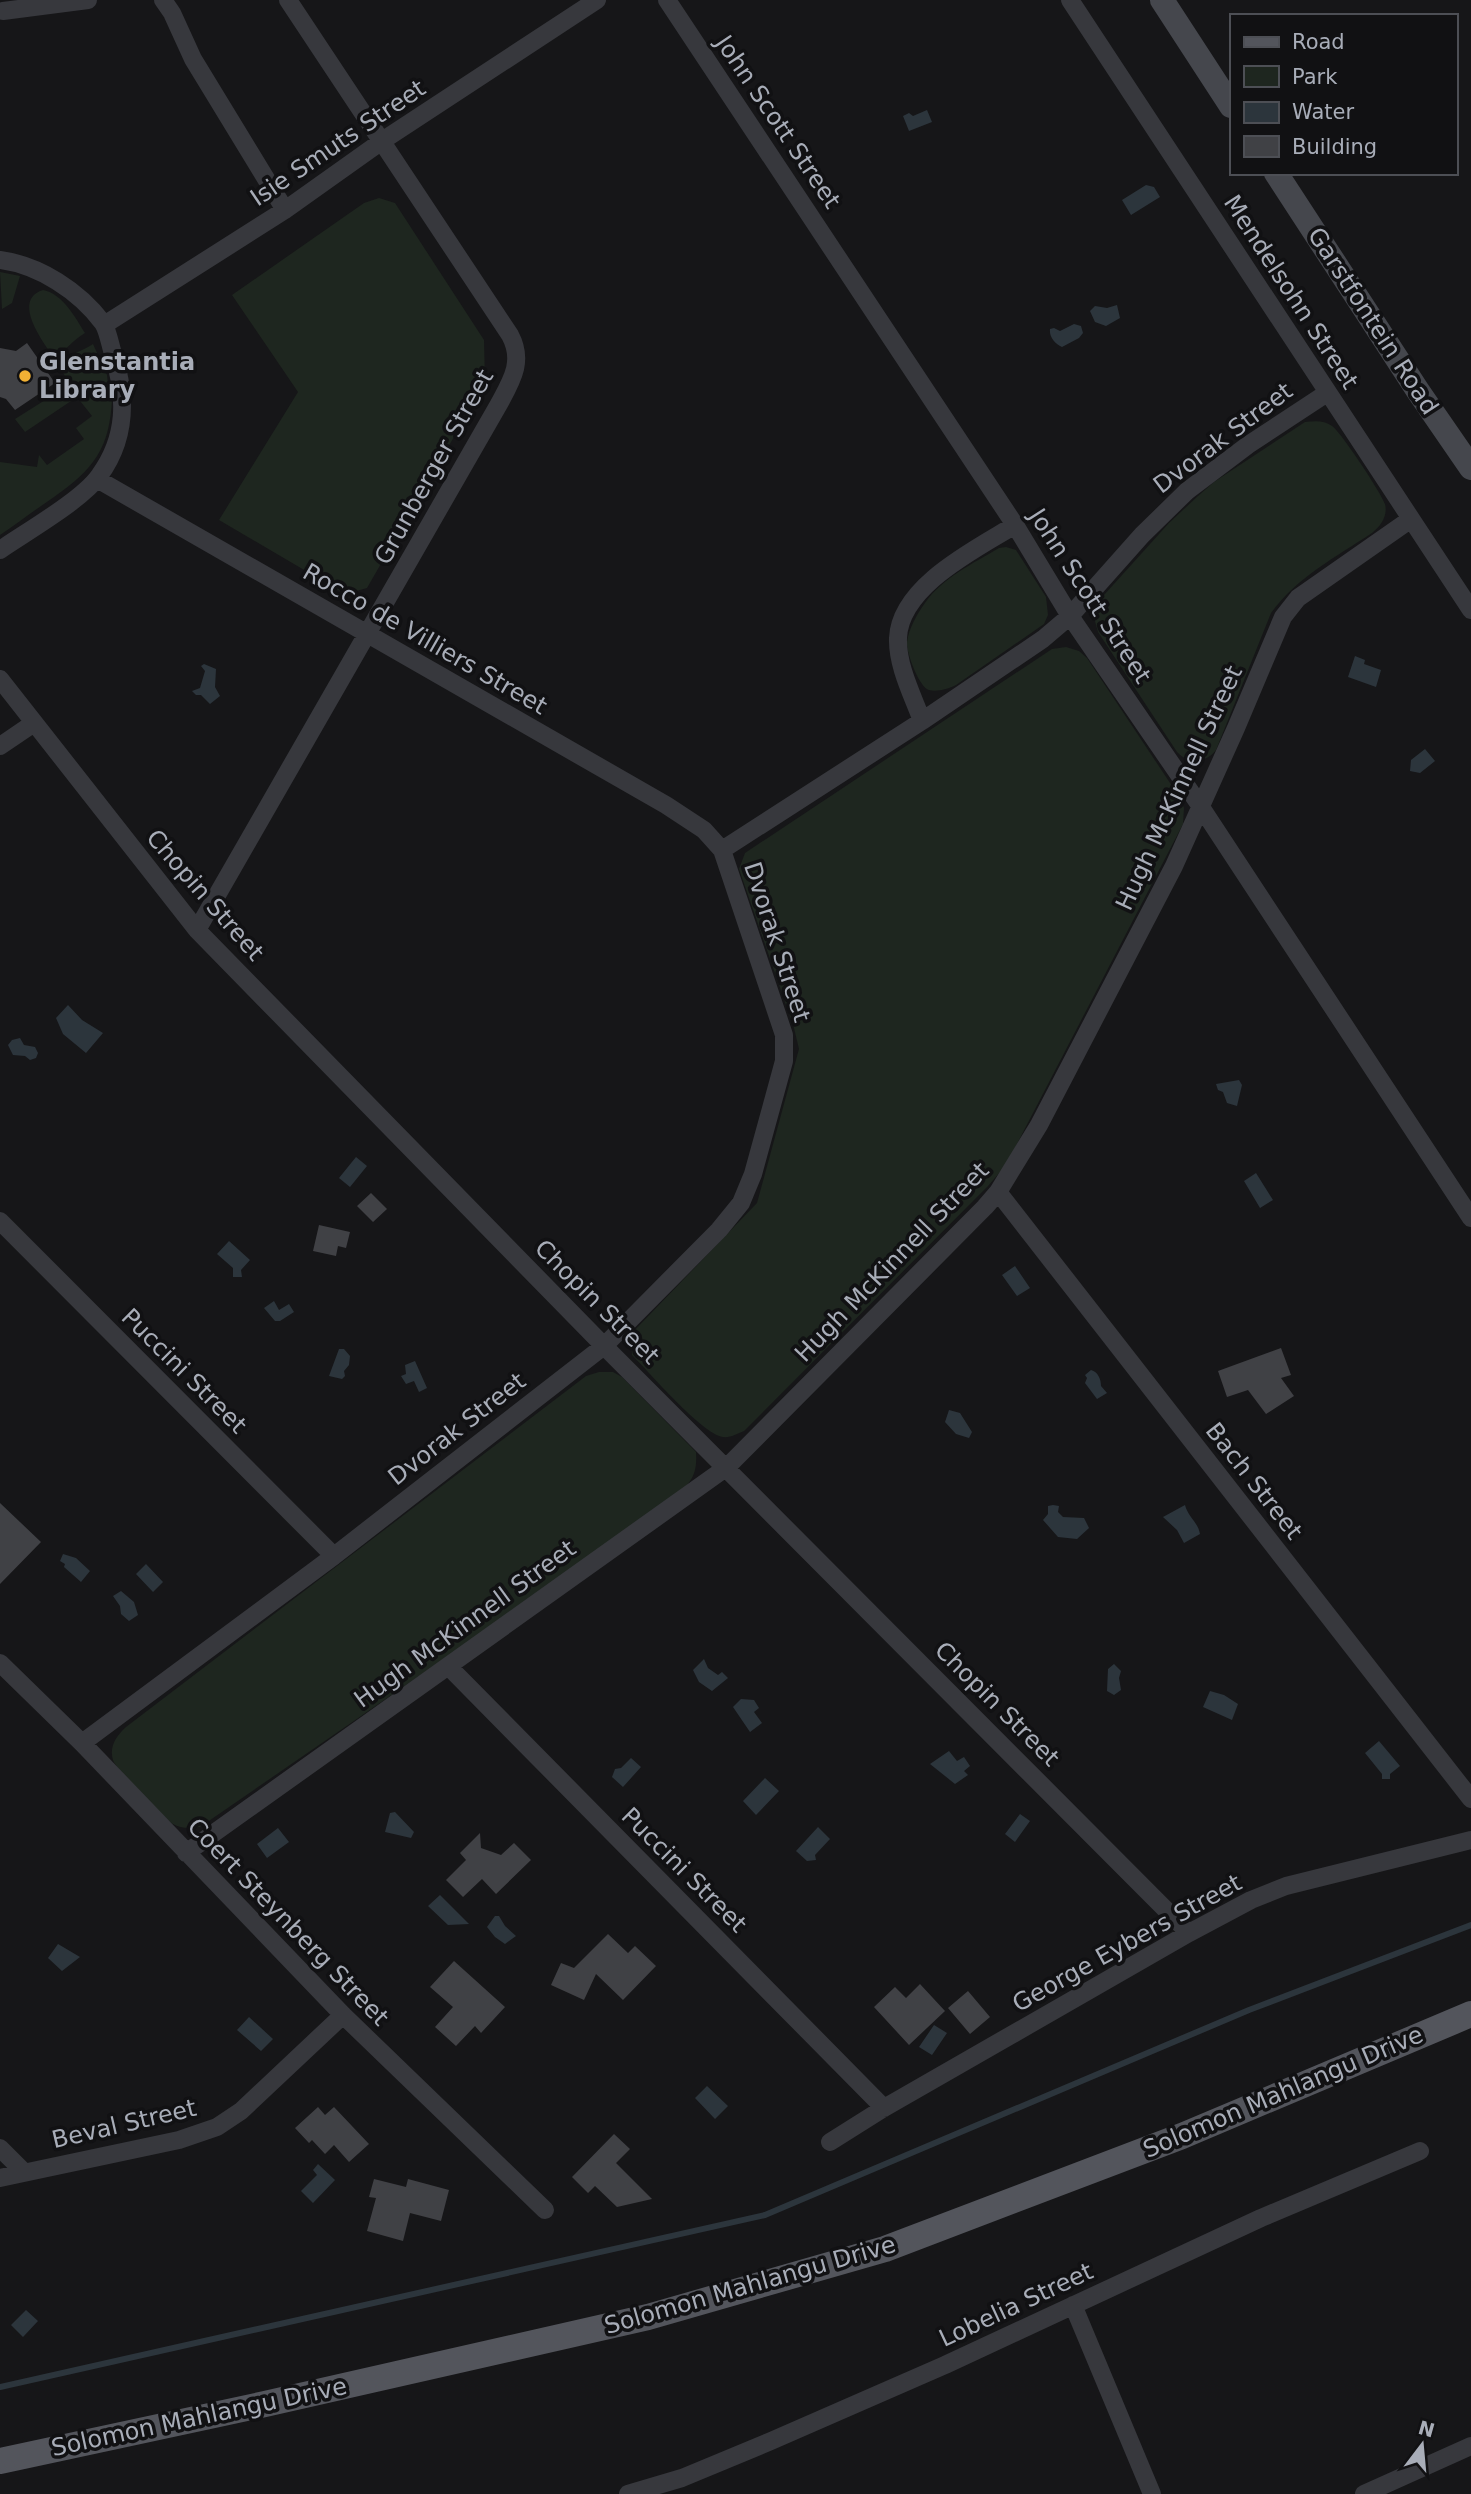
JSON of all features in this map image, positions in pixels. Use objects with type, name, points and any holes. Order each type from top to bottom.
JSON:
[{"type":"main road","points":[[1162,0],[1230,104]]},
{"type":"main road","name":"Garstfontein Road","points":[[1277,175],[1471,468]]},
{"type":"main road","name":"Solomon Mahlangu Drive","points":[[0,2461],[648,2317],[885,2249],[1182,2136],[1471,2014]]},
{"type":"street","points":[[3,10],[88,0]]},
{"type":"street","points":[[163,0],[194,60],[285,210]]},
{"type":"street","name":"Grunberger Street","points":[[197,930],[499,404],[513,378],[517,362],[517,352],[510,335],[288,0]]},
{"type":"street","name":"Isie Smuts Street","points":[[104,325],[285,210],[382,141],[597,0]]},
{"type":"street","name":"John Scott Street","points":[[667,0],[1015,525],[1070,616],[1200,807],[1471,1218]]},
{"type":"street","name":"Mendelsohn Street","points":[[1070,0],[1471,610]]},
{"type":"street","points":[[0,260],[37,270],[58,281],[104,325],[122,387],[124,414],[113,453],[97,479],[0,550]]},
{"type":"street","name":"Dvorak Street","points":[[82,1743],[334,1556],[604,1346],[719,1230],[741,1203],[753,1174],[784,1060],[783,1035],[722,850],[922,722],[1043,639],[1070,616],[1142,535],[1187,491],[1248,445],[1327,393]]},
{"type":"street","name":"Rocco de Villiers Street","points":[[97,479],[688,818],[704,830],[722,850]]},
{"type":"street","name":"Hugh McKinnell Street","points":[[186,1853],[727,1467],[973,1220],[998,1192],[1040,1125],[1174,866],[1288,609],[1298,598],[1411,519]]},
{"type":"street","points":[[922,722],[900,659],[900,624],[915,598],[945,569],[1015,525]]},
{"type":"street","name":"Chopin Street","points":[[0,679],[197,930],[604,1346],[1189,1933]]},
{"type":"street","points":[[0,746],[34,723]]},
{"type":"street","name":"Bach Street","points":[[998,1192],[1471,1799]]},
{"type":"street","name":"Puccini Street","points":[[0,1221],[334,1556]]},
{"type":"street","name":"Coert Steynberg Street","points":[[0,1664],[82,1743],[343,2015],[545,2210]]},
{"type":"street","name":"Puccini Street","points":[[448,1666],[884,2108]]},
{"type":"street","name":"George Eybers Street","points":[[830,2143],[884,2108],[1251,1900],[1286,1886],[1471,1840]]},
{"type":"street","name":"Beval Street","points":[[0,2178],[179,2140],[217,2127],[241,2111],[343,2015]]},
{"type":"street","points":[[0,2148],[24,2172]]},
{"type":"street","name":"Lobelia Street","points":[[628,2494],[682,2478],[771,2441],[1261,2218],[1420,2151]]},
{"type":"street","points":[[1073,2305],[1152,2494]]},
{"type":"street","points":[[1364,2494],[1471,2446]]},
{"type":"green space","points":[[379,198],[395,203],[484,340],[485,383],[367,588],[345,594],[219,520],[298,392],[232,295],[364,203]]},
{"type":"green space","points":[[0,272],[20,276],[12,303],[2,309]]},
{"type":"green space","points":[[43,290],[62,301],[85,333],[54,358],[37,332],[30,312],[34,295]]},
{"type":"green space","points":[[93,344],[107,375],[112,398],[108,431],[103,444],[80,477],[0,535],[0,462],[37,467],[39,455],[47,465],[84,439],[76,428],[92,416],[77,397],[25,432],[15,419],[69,385],[58,362]]},
{"type":"green space","points":[[1305,422],[1326,423],[1337,431],[1382,498],[1386,508],[1385,517],[1372,533],[1318,568],[1281,600],[1271,613],[1216,750],[1207,758],[1192,761],[1177,752],[1098,632],[1093,614],[1095,605],[1169,523],[1214,482]]},
{"type":"green space","points":[[999,548],[1016,550],[1046,597],[1048,615],[1044,624],[956,685],[942,690],[929,690],[917,676],[907,647],[916,616],[932,594],[949,579]]},
{"type":"green space","points":[[1066,647],[1079,651],[1087,658],[1180,798],[1184,808],[1183,824],[1006,1165],[744,1431],[723,1437],[689,1414],[632,1355],[632,1333],[757,1203],[799,1049],[739,869],[745,853],[1052,649]]},
{"type":"green space","points":[[613,1372],[622,1377],[696,1452],[694,1472],[684,1488],[467,1643],[200,1827],[173,1824],[122,1773],[113,1760],[112,1751],[116,1738],[126,1727],[586,1376]]},
{"type":"water","points":[[927,110],[932,122],[909,131],[903,116],[909,113],[913,116]]},
{"type":"water","points":[[1146,185],[1154,187],[1160,197],[1131,215],[1122,200]]},
{"type":"water","points":[[1117,305],[1120,318],[1106,326],[1095,322],[1090,311],[1095,306],[1107,308]]},
{"type":"water","points":[[1074,324],[1081,326],[1083,333],[1062,347],[1050,335],[1050,329],[1060,331]]},
{"type":"water","points":[[1355,656],[1365,660],[1364,664],[1381,670],[1376,687],[1348,677]]},
{"type":"water","points":[[204,664],[216,669],[215,687],[220,696],[210,704],[192,691],[200,688],[205,671],[201,666]]},
{"type":"water","points":[[1425,749],[1435,761],[1420,773],[1410,771],[1411,760]]},
{"type":"water","points":[[68,1005],[82,1020],[103,1033],[86,1053],[63,1034],[56,1018]]},
{"type":"water","points":[[20,1038],[24,1045],[35,1047],[38,1053],[36,1058],[30,1060],[25,1056],[13,1055],[8,1045],[12,1040]]},
{"type":"water","points":[[1239,1080],[1242,1085],[1237,1106],[1227,1103],[1216,1084]]},
{"type":"water","points":[[356,1157],[367,1166],[350,1187],[339,1178]]},
{"type":"water","points":[[1256,1173],[1273,1200],[1260,1208],[1244,1181]]},
{"type":"water","points":[[229,1241],[250,1260],[241,1270],[242,1277],[233,1277],[233,1268],[217,1254]]},
{"type":"water","points":[[1015,1266],[1030,1288],[1017,1296],[1002,1275]]},
{"type":"water","points":[[274,1301],[279,1310],[289,1304],[294,1312],[280,1321],[275,1321],[264,1308]]},
{"type":"water","points":[[339,1349],[344,1349],[350,1356],[342,1379],[329,1376]]},
{"type":"water","points":[[415,1361],[427,1388],[419,1392],[414,1381],[406,1384],[401,1376],[406,1374],[405,1365]]},
{"type":"water","points":[[1091,1370],[1100,1378],[1101,1386],[1107,1393],[1097,1399],[1085,1383],[1085,1375]]},
{"type":"water","points":[[949,1410],[960,1413],[972,1432],[969,1438],[956,1434],[945,1422]]},
{"type":"water","points":[[1185,1505],[1200,1534],[1184,1543],[1177,1530],[1163,1517]]},
{"type":"water","points":[[1048,1506],[1059,1506],[1058,1512],[1063,1517],[1084,1518],[1089,1528],[1077,1539],[1058,1537],[1043,1520],[1048,1514]]},
{"type":"water","points":[[63,1554],[76,1558],[90,1571],[81,1582],[60,1561]]},
{"type":"water","points":[[146,1564],[163,1582],[153,1592],[136,1574]]},
{"type":"water","points":[[121,1591],[134,1602],[138,1615],[129,1621],[121,1614],[120,1606],[113,1596]]},
{"type":"water","points":[[704,1659],[708,1668],[718,1675],[722,1672],[728,1678],[712,1691],[699,1682],[693,1670]]},
{"type":"water","points":[[1114,1664],[1121,1671],[1121,1690],[1114,1695],[1107,1691],[1108,1669]]},
{"type":"water","points":[[1210,1691],[1224,1695],[1238,1704],[1232,1720],[1203,1707]]},
{"type":"water","points":[[741,1699],[754,1700],[759,1708],[754,1712],[762,1723],[750,1732],[733,1707]]},
{"type":"water","points":[[1379,1741],[1400,1766],[1390,1774],[1390,1779],[1382,1779],[1382,1774],[1365,1753]]},
{"type":"water","points":[[949,1751],[957,1761],[964,1757],[970,1766],[964,1771],[968,1775],[955,1784],[930,1764]]},
{"type":"water","points":[[631,1758],[641,1767],[623,1787],[612,1777],[615,1769],[621,1768]]},
{"type":"water","points":[[765,1778],[779,1791],[756,1815],[743,1801]]},
{"type":"water","points":[[395,1812],[414,1832],[411,1838],[385,1832],[390,1813]]},
{"type":"water","points":[[1020,1814],[1030,1821],[1015,1842],[1005,1834]]},
{"type":"water","points":[[818,1827],[830,1839],[815,1855],[816,1860],[807,1861],[796,1851]]},
{"type":"water","points":[[278,1828],[289,1842],[267,1858],[257,1844]]},
{"type":"water","points":[[440,1895],[469,1924],[448,1925],[428,1906]]},
{"type":"water","points":[[495,1916],[499,1916],[516,1936],[505,1944],[487,1927]]},
{"type":"water","points":[[58,1944],[80,1957],[62,1971],[48,1958]]},
{"type":"water","points":[[249,2017],[273,2039],[261,2051],[237,2030]]},
{"type":"water","points":[[934,2025],[947,2033],[932,2055],[919,2047]]},
{"type":"water","points":[[707,2086],[728,2106],[715,2119],[695,2098]]},
{"type":"water","points":[[318,2164],[335,2180],[313,2203],[301,2191],[317,2175],[313,2170]]},
{"type":"water","points":[[26,2310],[38,2321],[23,2337],[11,2325]]},
{"type":"building","name":"Glenstantia Library","points":[[27,343],[55,383],[15,410],[6,399],[0,397],[0,348],[16,351]]},
{"type":"building","points":[[371,1193],[387,1209],[373,1222],[357,1206]]},
{"type":"building","points":[[319,1225],[350,1232],[346,1248],[338,1246],[336,1256],[313,1251]]},
{"type":"building","points":[[1281,1348],[1291,1375],[1281,1378],[1294,1396],[1266,1414],[1248,1390],[1227,1397],[1218,1371]]},
{"type":"building","points":[[0,1503],[41,1542],[0,1584]]},
{"type":"building","points":[[480,1833],[481,1848],[501,1855],[514,1843],[531,1860],[496,1894],[482,1879],[463,1897],[446,1880],[466,1860],[460,1853]]},
{"type":"building","points":[[608,1934],[628,1953],[635,1946],[656,1966],[623,2000],[596,1974],[584,2000],[551,1985],[561,1963],[574,1968]]},
{"type":"building","points":[[454,1961],[505,2007],[481,2033],[475,2026],[456,2046],[435,2027],[453,2007],[430,1987]]},
{"type":"building","points":[[920,1984],[945,2011],[909,2045],[874,2007],[895,1987],[906,1998]]},
{"type":"building","points":[[968,1991],[990,2017],[970,2034],[948,2008]]},
{"type":"building","points":[[318,2107],[325,2115],[334,2107],[369,2144],[349,2162],[334,2145],[325,2154],[312,2140],[309,2143],[295,2128]]},
{"type":"building","points":[[614,2134],[630,2149],[616,2163],[652,2199],[617,2207],[595,2186],[588,2193],[572,2177]]},
{"type":"building","points":[[374,2179],[406,2187],[408,2179],[449,2190],[441,2221],[410,2213],[403,2241],[367,2231],[376,2198],[369,2197]]},
{"type":"waterway","points":[[0,2387],[765,2215],[1249,2010],[1471,1925]]},
{"type":"place","name":"Glenstantia Library","points":[[25,376]]}]
